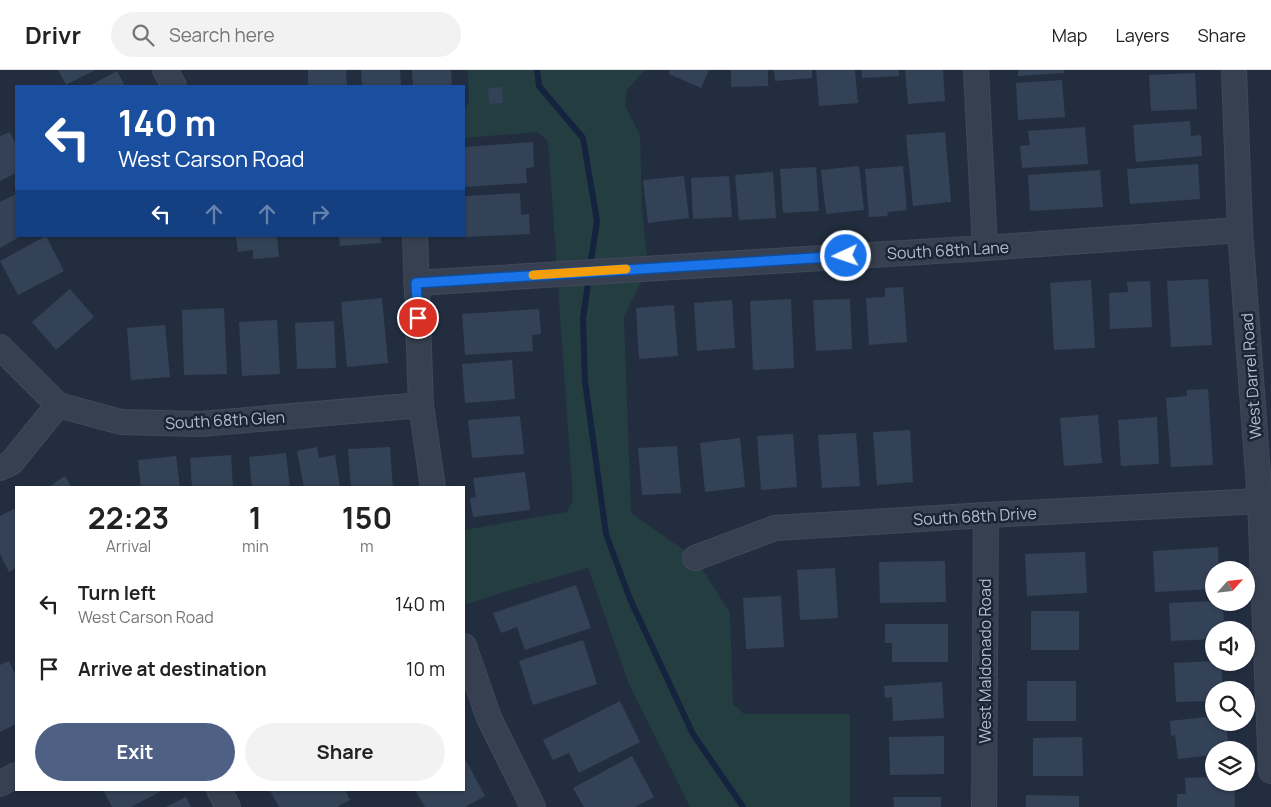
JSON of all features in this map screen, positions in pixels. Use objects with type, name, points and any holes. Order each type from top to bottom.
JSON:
[{"type":"street","points":[[165,70],[173,85]]},
{"type":"street","points":[[976,70],[985,248]]},
{"type":"street","name":"West Darrel Road","points":[[1234,70],[1240,230],[1260,501],[1271,771]]},
{"type":"street","name":"South 68th Lane","points":[[416,283],[985,248],[1240,230]]},
{"type":"street","points":[[415,237],[421,405],[433,486]]},
{"type":"street","points":[[0,347],[58,405],[11,463],[0,468]]},
{"type":"street","name":"South 68th Glen","points":[[58,405],[121,422],[201,424],[421,405]]},
{"type":"street","name":"South 68th Drive","points":[[694,558],[775,528],[1260,501]]},
{"type":"street","name":"West Maldonado Road","points":[[984,807],[986,515]]},
{"type":"street","points":[[465,649],[489,718],[533,807]]},
{"type":"street","points":[[0,784],[15,776]]},
{"type":"street","points":[[220,791],[228,807]]},
{"type":"green space","points":[[468,70],[645,70],[627,90],[625,106],[640,135],[642,207],[648,268],[624,317],[631,513],[695,558],[730,613],[733,704],[744,714],[850,714],[850,807],[690,807],[629,684],[588,568],[465,605],[465,530],[567,512],[573,501],[548,141],[537,132],[465,138],[465,106],[469,103]]},
{"type":"building","points":[[58,70],[95,70],[66,85]]},
{"type":"building","points":[[308,70],[346,70],[347,85],[308,85]]},
{"type":"building","points":[[361,70],[400,70],[401,85],[362,85]]},
{"type":"building","points":[[412,70],[451,70],[452,85],[413,85]]},
{"type":"building","points":[[670,70],[709,70],[701,88],[669,74]]},
{"type":"building","points":[[731,70],[768,70],[768,86],[731,87]]},
{"type":"building","points":[[774,70],[812,70],[812,78],[775,81]]},
{"type":"building","points":[[816,70],[855,70],[858,103],[819,106]]},
{"type":"building","points":[[862,70],[899,70],[899,76],[862,78]]},
{"type":"building","points":[[905,70],[943,70],[945,101],[908,104]]},
{"type":"building","points":[[1018,70],[1064,70],[1064,73],[1018,76]]},
{"type":"building","points":[[117,71],[124,85],[91,85]]},
{"type":"building","points":[[1195,73],[1197,109],[1151,111],[1149,75]]},
{"type":"building","points":[[1062,80],[1065,117],[1018,120],[1016,83]]},
{"type":"building","points":[[502,87],[503,103],[489,104],[488,88]]},
{"type":"building","points":[[1190,121],[1191,136],[1201,135],[1202,156],[1136,162],[1133,125]]},
{"type":"building","points":[[1085,127],[1088,164],[1022,168],[1020,146],[1030,145],[1028,131]]},
{"type":"building","points":[[10,132],[15,143],[15,174],[0,181],[0,136]]},
{"type":"building","points":[[945,132],[951,202],[913,206],[906,135]]},
{"type":"building","points":[[533,142],[534,167],[526,168],[527,183],[465,187],[465,147]]},
{"type":"building","points":[[1198,164],[1200,199],[1130,204],[1127,169]]},
{"type":"building","points":[[859,166],[864,210],[826,214],[821,170]]},
{"type":"building","points":[[903,166],[907,210],[887,212],[888,216],[869,217],[865,169]]},
{"type":"building","points":[[816,167],[819,211],[783,213],[780,169]]},
{"type":"building","points":[[1100,170],[1103,207],[1030,211],[1028,175]]},
{"type":"building","points":[[773,172],[776,218],[739,220],[735,175]]},
{"type":"building","points":[[684,176],[689,218],[648,223],[643,180]]},
{"type":"building","points":[[729,176],[732,217],[693,219],[691,178]]},
{"type":"building","points":[[520,193],[521,215],[529,214],[530,234],[465,237],[465,196]]},
{"type":"building","points":[[15,194],[15,237],[19,237],[0,248],[0,202]]},
{"type":"building","points":[[47,237],[64,271],[18,295],[0,261]]},
{"type":"building","points":[[236,237],[277,237],[279,257],[253,259],[253,250],[238,252]]},
{"type":"building","points":[[339,237],[381,237],[381,243],[340,246]]},
{"type":"building","points":[[1208,279],[1212,345],[1171,347],[1167,281]]},
{"type":"building","points":[[1091,280],[1095,348],[1054,350],[1050,283]]},
{"type":"building","points":[[1150,281],[1152,327],[1110,329],[1109,293],[1128,292],[1127,282]]},
{"type":"building","points":[[903,287],[907,342],[869,345],[866,298],[885,297],[885,288]]},
{"type":"building","points":[[70,289],[94,317],[56,350],[32,322]]},
{"type":"building","points":[[382,298],[388,363],[347,367],[341,302]]},
{"type":"building","points":[[791,299],[794,368],[753,370],[750,301]]},
{"type":"building","points":[[850,299],[852,349],[816,351],[813,300]]},
{"type":"building","points":[[732,300],[735,348],[697,351],[694,303]]},
{"type":"building","points":[[674,305],[678,356],[639,359],[636,308]]},
{"type":"building","points":[[224,308],[227,374],[184,375],[182,310]]},
{"type":"building","points":[[539,309],[541,334],[532,335],[533,351],[465,355],[462,314]]},
{"type":"building","points":[[277,320],[280,374],[242,376],[239,322]]},
{"type":"building","points":[[334,321],[336,368],[297,369],[295,323]]},
{"type":"building","points":[[165,325],[170,377],[131,380],[127,328]]},
{"type":"building","points":[[512,360],[515,399],[465,403],[462,364]]},
{"type":"building","points":[[1208,389],[1213,465],[1171,467],[1166,398],[1187,396],[1187,390]]},
{"type":"building","points":[[1098,415],[1102,463],[1064,466],[1060,418]]},
{"type":"building","points":[[520,416],[524,454],[472,458],[468,420]]},
{"type":"building","points":[[1157,417],[1159,464],[1121,466],[1118,420]]},
{"type":"building","points":[[910,430],[913,482],[877,485],[873,432]]},
{"type":"building","points":[[856,433],[860,486],[822,488],[818,435]]},
{"type":"building","points":[[793,434],[797,487],[761,490],[757,436]]},
{"type":"building","points":[[740,438],[745,487],[705,492],[700,443]]},
{"type":"building","points":[[677,446],[681,493],[642,495],[638,448]]},
{"type":"building","points":[[317,447],[319,458],[335,455],[340,486],[304,486],[297,451]]},
{"type":"building","points":[[390,447],[393,486],[351,486],[348,449]]},
{"type":"building","points":[[286,453],[290,486],[252,486],[249,457]]},
{"type":"building","points":[[231,455],[233,486],[192,486],[190,458]]},
{"type":"building","points":[[176,456],[180,486],[141,486],[138,460]]},
{"type":"building","points":[[525,472],[530,510],[473,517],[470,498],[476,497],[473,478]]},
{"type":"building","points":[[65,476],[71,486],[50,486]]},
{"type":"building","points":[[15,508],[15,569],[9,572],[0,554],[0,516]]},
{"type":"building","points":[[1218,547],[1219,561],[1205,561],[1205,589],[1155,592],[1153,551]]},
{"type":"building","points":[[1085,552],[1087,593],[1027,596],[1025,554]]},
{"type":"building","points":[[945,561],[946,602],[880,603],[879,562]]},
{"type":"building","points":[[835,568],[838,618],[800,620],[797,570]]},
{"type":"building","points":[[576,585],[591,628],[525,650],[517,627],[501,633],[493,613]]},
{"type":"building","points":[[781,596],[784,647],[746,649],[743,598]]},
{"type":"building","points":[[1205,601],[1205,611],[1223,611],[1224,621],[1205,621],[1205,639],[1171,641],[1169,603]]},
{"type":"building","points":[[1031,611],[1079,611],[1079,650],[1031,650]]},
{"type":"building","points":[[885,624],[948,624],[948,662],[892,662],[892,643],[885,643]]},
{"type":"building","points":[[583,640],[597,684],[533,705],[519,661]]},
{"type":"building","points":[[9,661],[15,674],[15,724],[0,732],[0,665]]},
{"type":"building","points":[[1205,661],[1205,671],[1222,671],[1222,681],[1205,681],[1205,701],[1176,702],[1174,663]]},
{"type":"building","points":[[1027,681],[1076,681],[1076,721],[1027,721]]},
{"type":"building","points":[[942,682],[944,718],[893,721],[892,697],[885,698],[884,686]]},
{"type":"building","points":[[620,701],[640,742],[579,773],[569,753],[553,760],[543,740]]},
{"type":"building","points":[[1205,717],[1205,731],[1227,731],[1228,741],[1205,741],[1205,756],[1178,759],[1175,735],[1171,736],[1170,721]]},
{"type":"building","points":[[944,736],[944,774],[890,775],[889,737]]},
{"type":"building","points":[[1082,737],[1083,776],[1033,776],[1033,738]]},
{"type":"building","points":[[632,756],[654,797],[635,807],[584,807],[573,788]]},
{"type":"building","points":[[465,759],[485,796],[465,807],[425,807],[416,791],[465,791]]},
{"type":"building","points":[[1205,777],[1205,791],[1234,791],[1235,807],[1177,807],[1177,794],[1186,794],[1185,778]]},
{"type":"building","points":[[104,791],[161,791],[131,807],[112,807]]},
{"type":"building","points":[[270,791],[346,791],[350,800],[337,807],[279,807]]},
{"type":"building","points":[[1026,795],[1079,796],[1079,807],[1026,807]]},
{"type":"building","points":[[186,797],[191,807],[166,807]]},
{"type":"building","points":[[893,797],[941,797],[941,807],[894,807]]},
{"type":"waterway","points":[[537,70],[539,86],[583,138],[597,221],[590,267]]},
{"type":"waterway","points":[[589,276],[583,319],[585,381],[606,534],[630,599],[693,734],[743,807]]},
{"type":"slow traffic","points":[[533,275],[626,269]]},
{"type":"route","points":[[418,318],[416,283],[846,256]]}]
